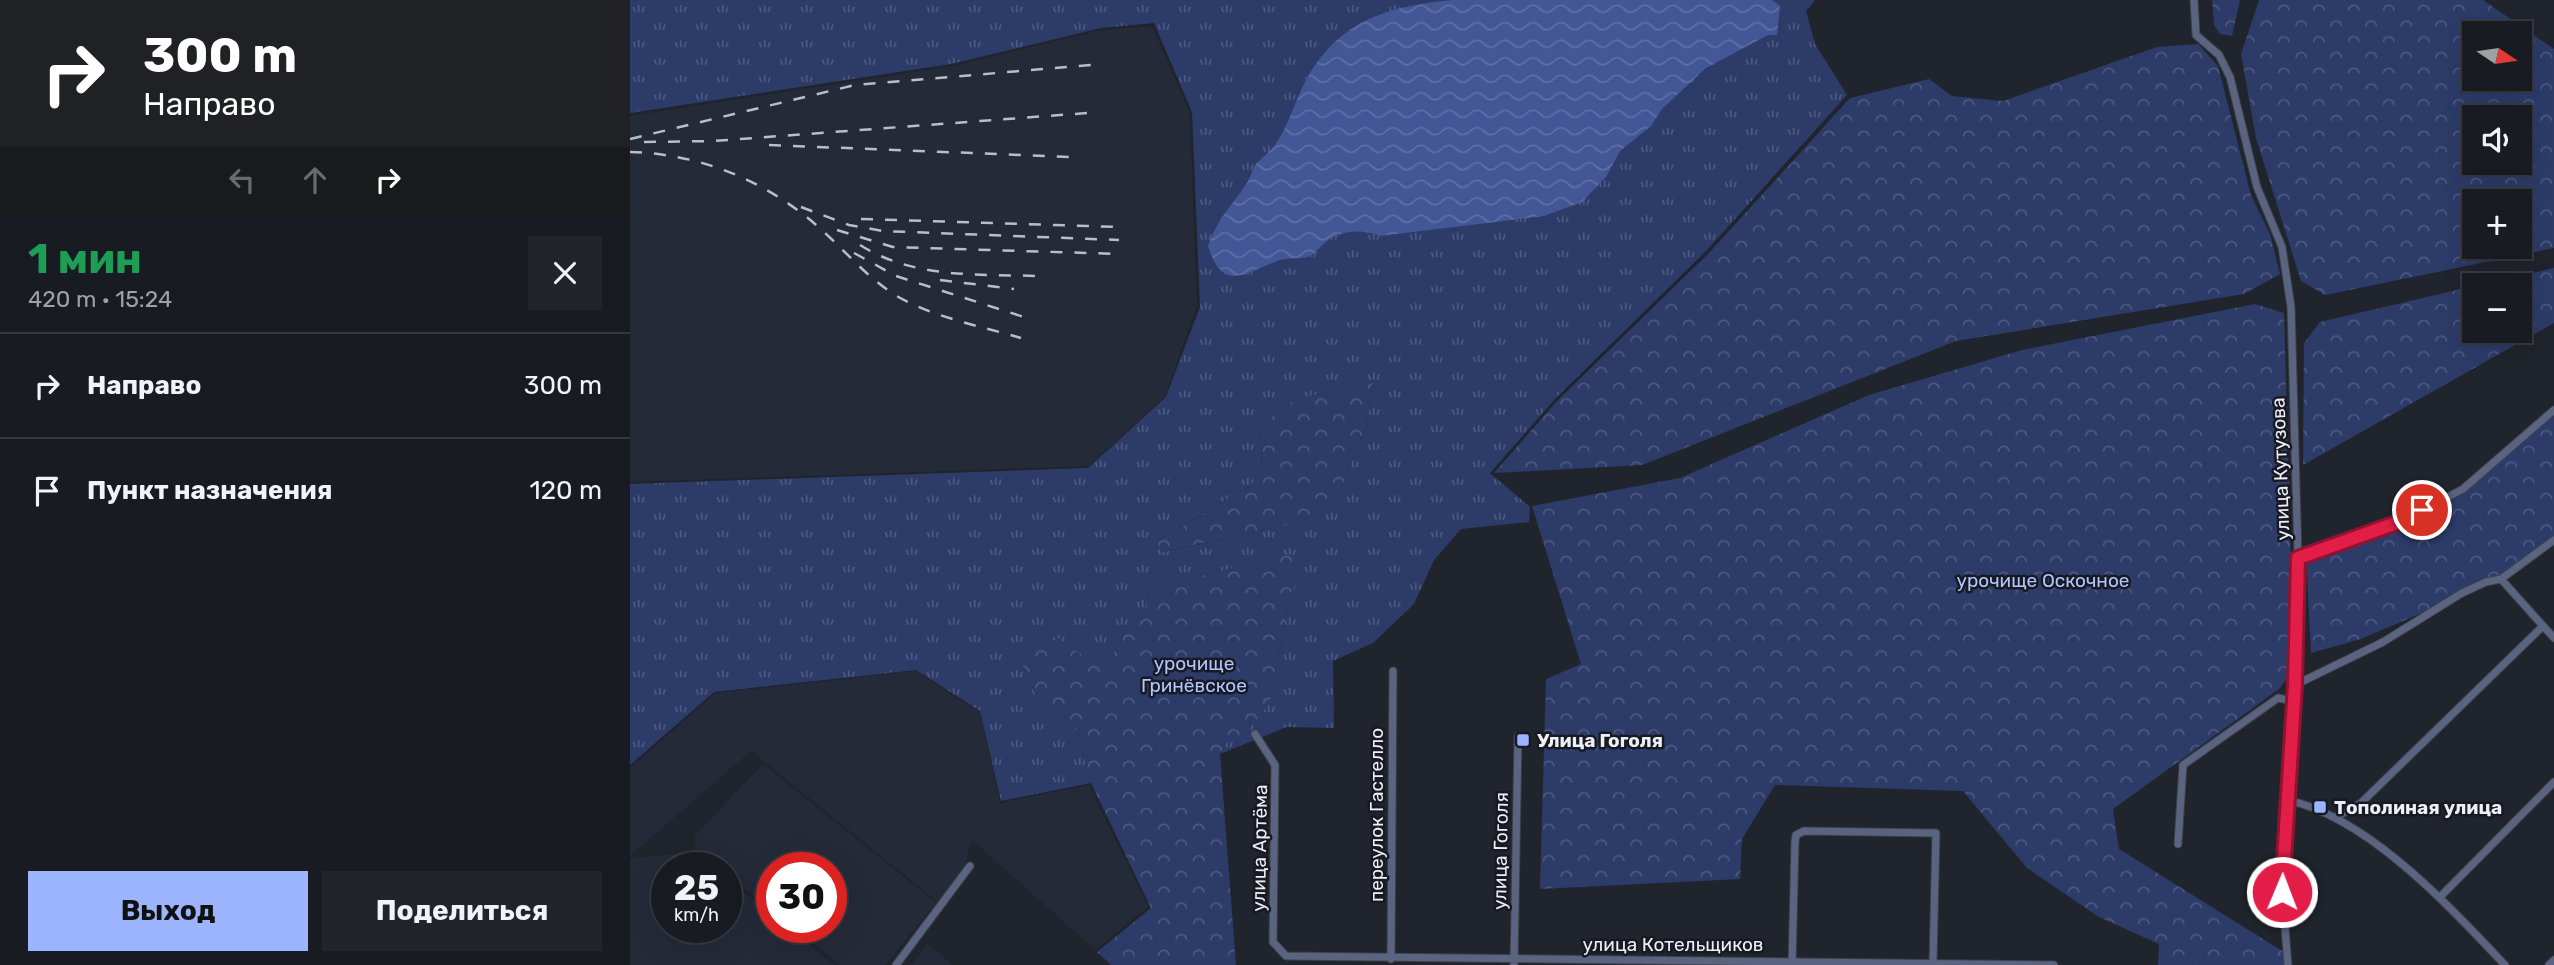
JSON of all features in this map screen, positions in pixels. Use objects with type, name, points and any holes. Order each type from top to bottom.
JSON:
[{"type":"street","name":"улица Кутузова","points":[[2194,0],[2196,35],[2219,55],[2230,77],[2257,187],[2286,265],[2291,307],[2298,558],[2295,685],[2281,877],[2288,965]]},
{"type":"street","points":[[2298,558],[2402,521],[2463,489],[2554,410]]},
{"type":"street","points":[[2295,685],[2383,642],[2462,593],[2486,582],[2501,579],[2554,540]]},
{"type":"street","points":[[2501,579],[2554,638]]},
{"type":"street","points":[[2336,817],[2361,803],[2543,626]]},
{"type":"street","name":"переулок Гастелло","points":[[1391,959],[1393,671]]},
{"type":"street","points":[[2178,844],[2183,765],[2277,698],[2293,701]]},
{"type":"street","name":"улица Артёма","points":[[1255,734],[1275,765],[1273,943],[1280,953],[1292,957]]},
{"type":"street","name":"улица Гоголя","points":[[1514,963],[1518,737]]},
{"type":"street","points":[[2440,897],[2554,782]]},
{"type":"street","points":[[2286,800],[2336,817],[2367,837],[2440,897],[2505,965]]},
{"type":"street","points":[[1793,962],[1796,835],[1804,831],[1936,833],[1933,962]]},
{"type":"street","points":[[895,965],[970,866]]},
{"type":"street","name":"улица Котельщиков","points":[[1292,957],[1514,963],[1933,962],[2054,965]]},
{"type":"street","points":[[2549,965],[2554,960]]},
{"type":"shaded area","points":[[1152,26],[1190,113],[1197,306],[1165,397],[1088,466],[630,482],[630,116],[953,66],[1102,30]]},
{"type":"shaded area","points":[[915,671],[980,712],[1000,803],[1089,785],[1148,907],[1095,950],[971,839],[966,865],[938,902],[751,751],[630,856],[630,768],[716,693]]},
{"type":"shaded area","points":[[763,764],[936,903],[885,965],[841,965],[813,943],[847,943],[847,852],[756,852],[756,897],[742,887],[742,852],[699,852],[695,849],[695,835]]},
{"type":"shaded area","points":[[651,856],[651,943],[742,943],[742,891],[756,901],[756,943],[807,943],[835,965],[630,965],[630,859]]},
{"type":"shaded area","points":[[927,944],[953,965],[911,965]]},
{"type":"green space","points":[[630,0],[1815,0],[1806,11],[1815,44],[1847,95],[1706,251],[1555,399],[1490,473],[1530,507],[1529,522],[1461,529],[1434,560],[1414,604],[1373,643],[1333,661],[1334,728],[1287,727],[1220,754],[1226,743],[1270,702],[1290,595],[1297,581],[1280,556],[1205,575],[1160,581],[1149,596],[1145,616],[1125,628],[1111,659],[1082,655],[1057,638],[1022,664],[1042,709],[1077,729],[1091,783],[1001,801],[980,711],[916,670],[714,692],[630,765],[630,484],[1088,468],[1166,397],[1200,307],[1192,112],[1154,23],[1101,28],[951,64],[630,113]],"holes":[[[1373,383],[1366,427],[1334,506],[1300,522],[1164,552],[1157,541],[1251,485],[1262,469],[1260,426],[1295,399]]]},
{"type":"green space","points":[[2212,0],[2240,0],[2232,36],[2220,34],[2214,25]]},
{"type":"green space","points":[[2259,0],[2483,0],[2513,21],[2462,21],[2462,91],[2532,91],[2532,34],[2554,49],[2554,248],[2532,253],[2532,189],[2462,189],[2462,259],[2500,259],[2325,295],[2301,281],[2256,138],[2241,54]]},
{"type":"green space","points":[[2198,44],[2218,66],[2251,195],[2270,234],[2280,274],[2244,294],[1956,341],[1642,465],[1494,473],[1557,401],[1709,253],[1850,98],[1929,79],[1952,96],[2003,101],[2157,47]]},
{"type":"green space","points":[[2554,268],[2554,323],[2532,335],[2532,273]]},
{"type":"green space","points":[[2462,289],[2462,343],[2519,343],[2303,465],[2304,343],[2320,322]]},
{"type":"green space","name":"урочище Оскочное","points":[[2255,304],[2284,313],[2294,669],[2279,689],[2113,809],[2119,849],[2287,954],[2288,965],[2158,965],[2159,944],[2099,917],[2027,868],[1963,791],[1775,785],[1742,839],[1740,879],[1540,889],[1546,679],[1581,664],[1532,506],[1680,478],[1869,395],[2022,350]]},
{"type":"green space","points":[[1373,383],[1366,427],[1334,506],[1300,522],[1163,552],[1156,542],[1251,485],[1262,468],[1260,426],[1295,399]]},
{"type":"green space","points":[[2554,412],[2554,541],[2489,584],[2361,639],[2311,653],[2306,557],[2403,523],[2465,491]]},
{"type":"green space","name":"урочище Гринёвское","points":[[1280,556],[1295,556],[1297,581],[1290,595],[1270,702],[1243,737],[1226,743],[1220,754],[1236,965],[1111,965],[1097,952],[1151,908],[1091,783],[1077,729],[1042,709],[1022,664],[1028,647],[1057,638],[1082,655],[1111,659],[1125,628],[1145,616],[1149,596],[1160,581],[1205,575]]},
{"type":"water","points":[[1451,0],[1772,0],[1780,6],[1777,35],[1768,35],[1706,68],[1662,109],[1651,126],[1620,151],[1606,177],[1582,202],[1544,216],[1380,236],[1367,232],[1347,232],[1328,240],[1308,257],[1280,260],[1237,276],[1221,271],[1208,246],[1212,236],[1247,183],[1256,164],[1280,137],[1305,82],[1332,44],[1348,31],[1385,13]]},
{"type":"railway","points":[[630,139],[855,85],[1091,65]]},
{"type":"railway","points":[[644,142],[714,141],[1087,113]]},
{"type":"railway","points":[[769,145],[1071,157]]},
{"type":"railway","points":[[630,152],[683,158],[734,174],[780,198],[802,214],[866,273],[895,295],[940,315],[1021,338]]},
{"type":"railway","points":[[801,207],[849,225],[883,231],[1119,240]]},
{"type":"railway","points":[[861,219],[1119,227]]},
{"type":"railway","points":[[837,230],[893,247],[1119,254]]},
{"type":"railway","points":[[860,245],[902,264],[924,269],[970,274],[1039,276]]},
{"type":"railway","points":[[854,253],[896,276],[1027,318]]},
{"type":"railway","points":[[940,280],[1014,289]]},
{"type":"place","name":"Улица Гоголя","points":[[1523,740]]},
{"type":"place","name":"Тополиная улица","points":[[2320,807]]},
{"type":"route","points":[[2282,892],[2284,826],[2295,685],[2298,558],[2402,521],[2422,510]]}]
